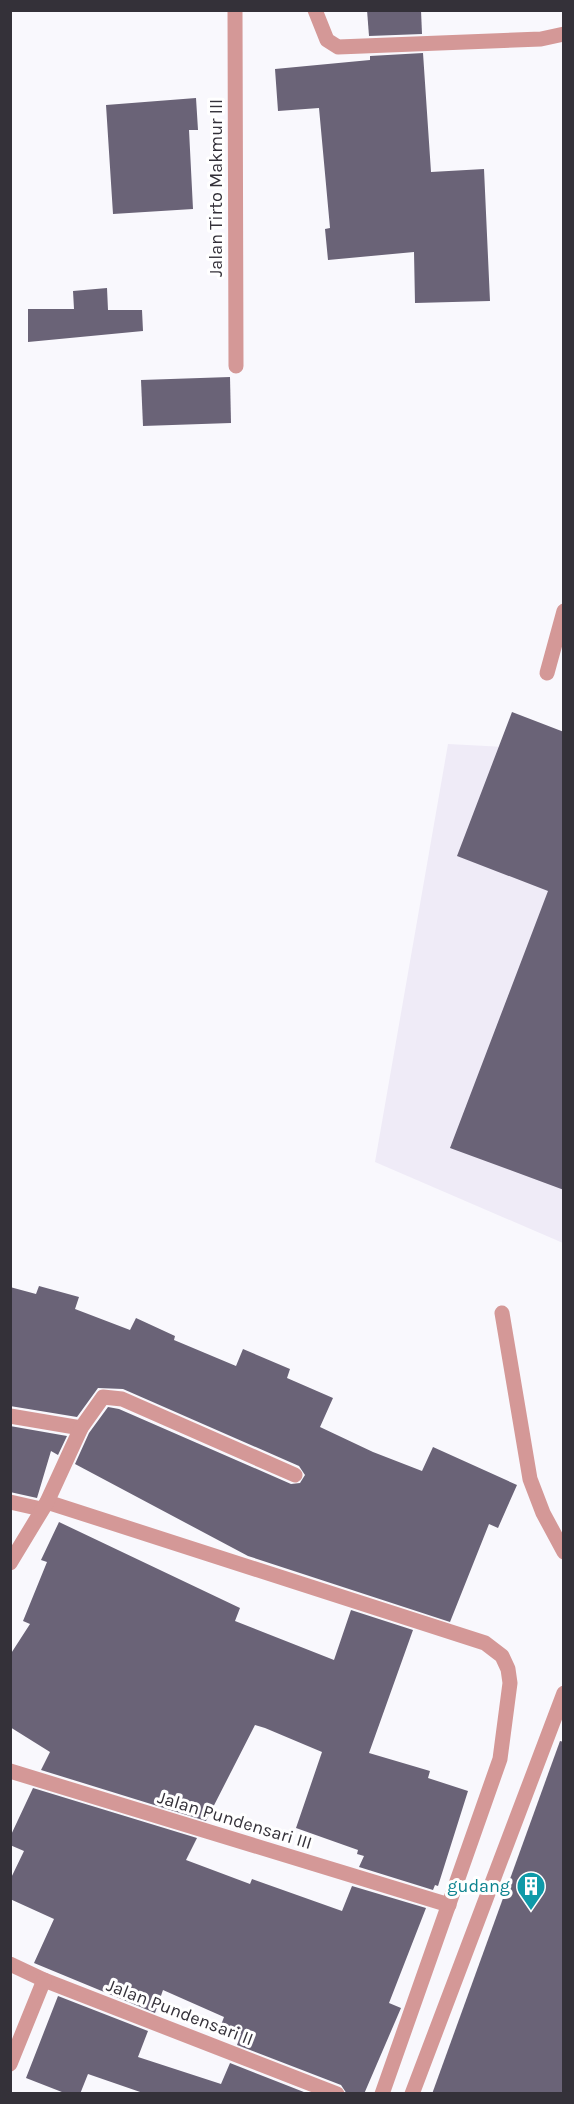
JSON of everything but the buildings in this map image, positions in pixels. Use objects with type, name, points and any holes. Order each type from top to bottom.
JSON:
[{"type":"street","name":"Jalan Tirto Makmur III","points":[[235,10],[236,366]]},
{"type":"street","points":[[315,13],[327,40],[338,46],[541,39],[564,34]]},
{"type":"street","points":[[547,673],[564,611]]},
{"type":"street","points":[[502,1313],[530,1479],[543,1513],[564,1552]]},
{"type":"street","points":[[10,1563],[44,1505],[81,1428],[103,1397],[115,1397],[295,1475]]},
{"type":"street","points":[[10,1416],[81,1428]]},
{"type":"street","points":[[10,1502],[44,1505],[484,1643],[502,1656],[510,1683],[500,1759],[382,2094]]},
{"type":"street","points":[[412,2094],[564,1693]]},
{"type":"street","name":"Jalan Pundensari III","points":[[10,1771],[449,1905]]},
{"type":"street","name":"Jalan Pundensari II","points":[[10,1964],[44,1980],[337,2094]]},
{"type":"street","points":[[10,2064],[44,1980]]},
{"type":"shaded area","points":[[448,744],[563,750],[563,1243],[375,1162]]},
{"type":"place","name":"gudang","points":[[531,1912]]}]
